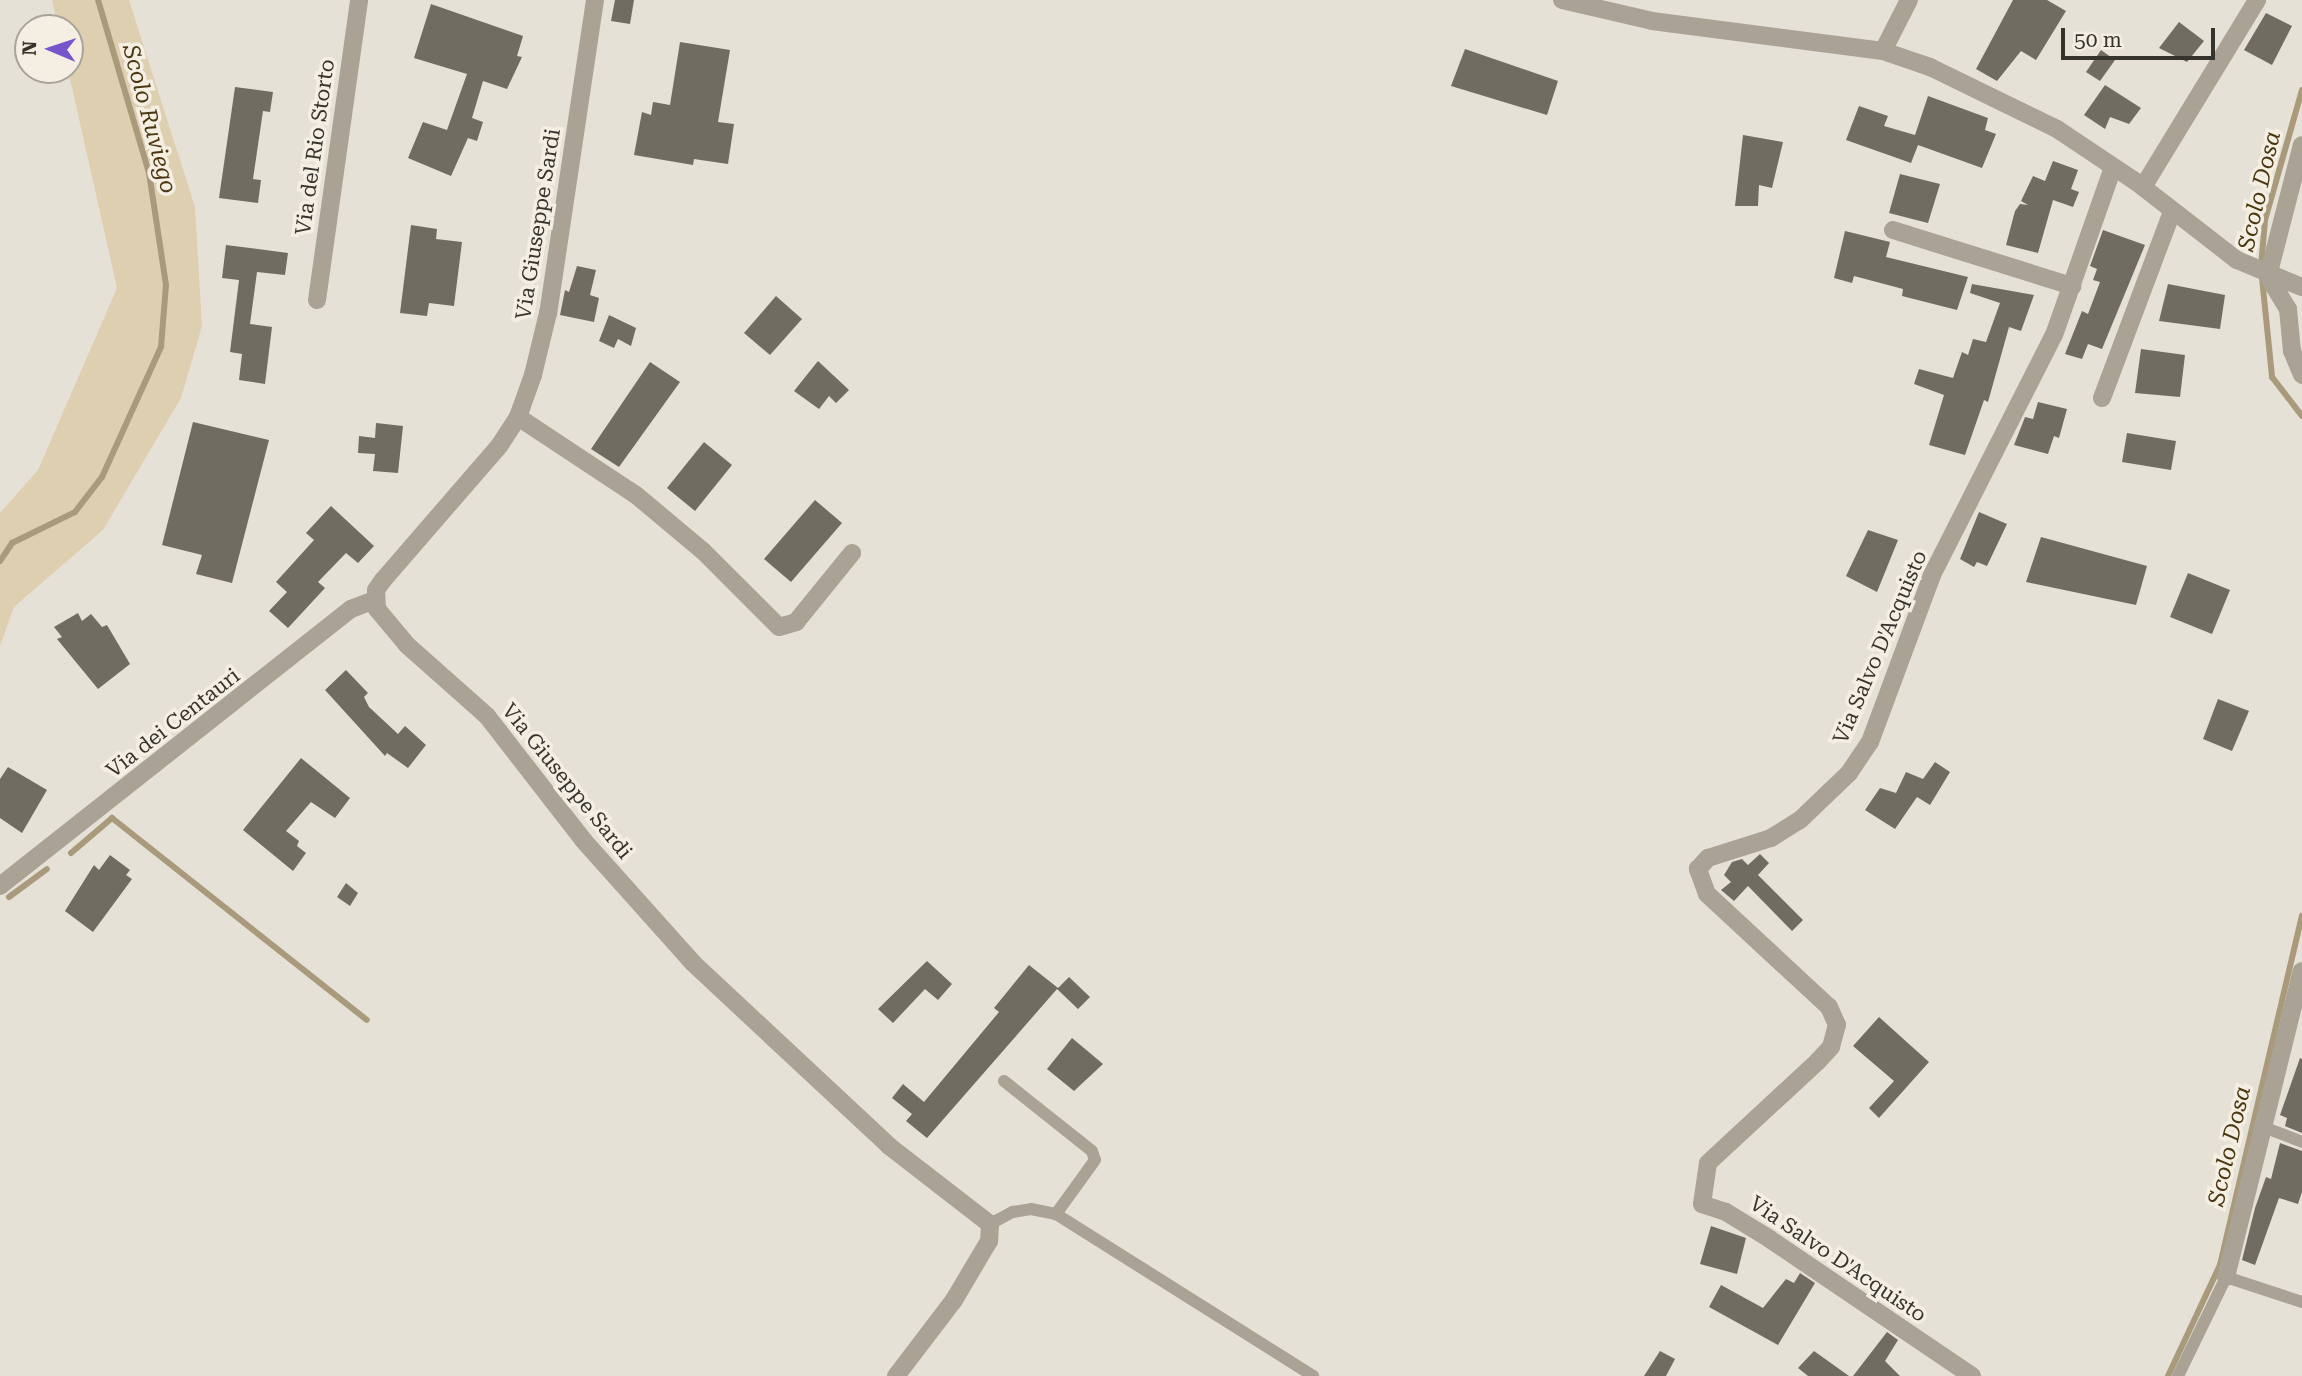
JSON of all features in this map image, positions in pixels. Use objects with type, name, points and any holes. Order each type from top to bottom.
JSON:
[{"type":"street","name":"Via del Rio Storto","points":[[317,299],[359,0]]},
{"type":"street","name":"Via Giuseppe Sardi","points":[[595,0],[548,313],[518,417],[463,493],[383,580],[375,600],[392,629],[501,733],[584,841],[694,964],[889,1146],[990,1224]]},
{"type":"street","points":[[1562,0],[1652,21],[1884,51],[1930,67],[2057,129],[2143,187],[2237,260],[2302,287]]},
{"type":"street","points":[[1884,51],[1909,0]]},
{"type":"street","points":[[2143,187],[2257,0]]},
{"type":"street","points":[[2302,145],[2269,275],[2287,309],[2292,351],[2302,375]]},
{"type":"street","name":"Via Salvo D'Acquisto","points":[[1972,1376],[1770,1239],[1726,1212],[1702,1204],[1709,1163],[1818,1061],[1831,1047],[1838,1025],[1829,1007],[1707,894],[1699,869],[1709,858],[1771,838],[1800,820],[1849,773],[1870,742],[1932,575],[2054,335],[2113,167]]},
{"type":"street","points":[[2102,398],[2172,212]]},
{"type":"street","points":[[1893,230],[2071,286]]},
{"type":"street","points":[[2287,309],[2302,296]]},
{"type":"street","points":[[518,417],[636,495],[703,551],[779,626],[796,622],[852,553]]},
{"type":"street","name":"Via dei Centauri","points":[[0,886],[351,609],[375,600]]},
{"type":"street","points":[[2226,1277],[2266,1128],[2302,971]]},
{"type":"street","points":[[896,1376],[954,1300],[989,1241],[990,1224]]},
{"type":"lane","points":[[1004,1081],[1092,1151],[1095,1160],[1056,1214]]},
{"type":"lane","points":[[2266,1128],[2302,1142]]},
{"type":"lane","points":[[990,1224],[1013,1212],[1031,1209],[1056,1214],[1313,1376]]},
{"type":"lane","points":[[2178,1376],[2226,1277],[2302,1302]]},
{"type":"shaded area","points":[[52,0],[129,0],[195,207],[202,326],[181,398],[103,530],[14,607],[0,646],[0,513],[38,470],[117,288],[71,84],[84,84],[84,14],[55,14]]},
{"type":"building","points":[[615,0],[634,0],[630,24],[611,21]]},
{"type":"building","points":[[2013,0],[2047,0],[2066,11],[2036,60],[2021,51],[1997,81],[1976,69]]},
{"type":"building","points":[[431,4],[523,36],[517,56],[522,57],[507,89],[483,81],[472,118],[483,122],[477,141],[468,138],[451,176],[408,158],[423,122],[447,130],[467,74],[414,58]]},
{"type":"building","points":[[2266,13],[2292,26],[2272,65],[2244,50]]},
{"type":"building","points":[[2179,22],[2204,41],[2187,62],[2159,48]]},
{"type":"building","points":[[680,42],[730,50],[718,122],[734,124],[728,164],[694,159],[693,165],[634,155],[642,112],[651,115],[653,102],[670,105]]},
{"type":"building","points":[[1465,49],[1558,81],[1547,115],[1451,86]]},
{"type":"building","points":[[2101,50],[2115,60],[2100,81],[2086,72]]},
{"type":"building","points":[[2105,85],[2141,108],[2129,124],[2110,117],[2105,129],[2084,115]]},
{"type":"building","points":[[235,87],[273,92],[270,112],[263,111],[253,179],[261,180],[258,203],[219,198]]},
{"type":"building","points":[[1928,96],[1988,118],[1985,130],[1996,134],[1982,168],[1918,145],[1911,163],[1846,140],[1859,106],[1888,116],[1884,126],[1915,135]]},
{"type":"building","points":[[1743,135],[1783,142],[1772,188],[1759,185],[1758,206],[1735,206]]},
{"type":"building","points":[[2053,161],[2078,170],[2071,189],[2079,192],[2073,207],[2053,200],[2038,253],[2006,245],[2015,211],[2020,204],[2028,205],[2021,201],[2033,176],[2045,181]]},
{"type":"building","points":[[1900,174],[1940,184],[1928,223],[1889,213]]},
{"type":"building","points":[[411,225],[437,229],[436,239],[462,242],[454,306],[429,303],[427,316],[400,313]]},
{"type":"building","points":[[2103,230],[2145,245],[2102,349],[2088,344],[2082,359],[2065,354],[2082,311],[2088,314],[2100,282],[2093,280],[2097,269],[2090,266]]},
{"type":"building","points":[[1845,231],[1890,242],[1886,257],[1968,277],[1957,310],[1902,296],[1903,289],[1854,276],[1852,283],[1834,278]]},
{"type":"building","points":[[226,245],[288,253],[285,275],[257,272],[250,324],[272,327],[265,384],[239,380],[242,354],[230,352],[239,280],[222,278]]},
{"type":"building","points":[[577,266],[596,270],[590,295],[599,298],[594,322],[560,315],[565,290],[569,292]]},
{"type":"building","points":[[1972,284],[2034,295],[2021,331],[2009,327],[1988,402],[1984,400],[1965,455],[1929,445],[1944,395],[1914,384],[1919,369],[1953,378],[1962,352],[1968,355],[1973,339],[1986,342],[2000,303],[1970,293]]},
{"type":"building","points":[[2168,284],[2225,295],[2220,329],[2159,321]]},
{"type":"building","points":[[776,296],[802,319],[770,355],[744,333]]},
{"type":"building","points":[[609,315],[636,328],[631,346],[618,339],[614,348],[599,341]]},
{"type":"building","points":[[2141,349],[2185,355],[2180,397],[2135,393]]},
{"type":"building","points":[[818,361],[849,390],[836,403],[829,396],[819,409],[794,391]]},
{"type":"building","points":[[650,362],[680,382],[619,467],[591,449]]},
{"type":"building","points":[[2038,402],[2067,409],[2059,438],[2054,436],[2048,454],[2014,445],[2025,417],[2033,419]]},
{"type":"building","points":[[193,422],[269,440],[232,583],[196,574],[202,555],[162,545]]},
{"type":"building","points":[[376,423],[403,426],[398,473],[373,471],[375,454],[358,453],[359,436],[375,438]]},
{"type":"building","points":[[2127,433],[2176,441],[2171,470],[2122,462]]},
{"type":"building","points":[[704,442],[732,465],[695,511],[667,488]]},
{"type":"building","points":[[815,500],[842,523],[791,582],[764,559]]},
{"type":"building","points":[[331,506],[374,546],[358,563],[346,553],[318,582],[325,588],[288,628],[269,611],[287,592],[276,582],[314,540],[306,533]]},
{"type":"building","points":[[1979,512],[2007,524],[1987,566],[1977,562],[1974,567],[1960,559]]},
{"type":"building","points":[[1868,530],[1898,540],[1877,592],[1846,576]]},
{"type":"building","points":[[2041,537],[2147,566],[2136,605],[2026,582]]},
{"type":"building","points":[[2188,573],[2230,590],[2212,634],[2170,617]]},
{"type":"building","points":[[78,613],[82,621],[91,614],[102,627],[107,625],[130,664],[98,689],[57,639],[62,637],[54,627]]},
{"type":"building","points":[[346,670],[368,693],[364,697],[369,707],[398,734],[405,726],[426,745],[408,768],[387,753],[385,756],[325,690]]},
{"type":"building","points":[[2218,699],[2249,711],[2232,751],[2203,739]]},
{"type":"building","points":[[301,758],[350,798],[335,818],[311,802],[286,831],[299,841],[297,846],[306,853],[293,871],[243,830]]},
{"type":"building","points":[[1935,762],[1950,772],[1930,805],[1917,797],[1895,829],[1865,810],[1880,788],[1896,793],[1906,772],[1923,779]]},
{"type":"building","points":[[8,767],[47,790],[22,833],[0,818],[0,779]]},
{"type":"building","points":[[1760,854],[1769,863],[1758,875],[1803,920],[1792,931],[1748,886],[1734,901],[1721,890],[1731,882],[1724,875],[1732,862],[1742,859],[1748,865]]},
{"type":"building","points":[[110,855],[130,870],[126,875],[132,879],[93,932],[65,911],[94,865],[99,870]]},
{"type":"building","points":[[346,883],[358,893],[350,906],[337,897]]},
{"type":"building","points":[[927,961],[952,984],[938,1000],[925,989],[893,1023],[878,1009]]},
{"type":"building","points":[[1029,965],[1058,988],[1069,977],[1090,997],[1078,1009],[1057,989],[927,1138],[906,1121],[912,1114],[892,1098],[903,1084],[924,1102],[999,1012],[994,1008]]},
{"type":"building","points":[[1879,1017],[1929,1062],[1879,1118],[1869,1108],[1894,1081],[1853,1046]]},
{"type":"building","points":[[1072,1038],[1103,1064],[1074,1091],[1047,1069]]},
{"type":"building","points":[[2300,1058],[2302,1133],[2285,1126],[2287,1118],[2280,1115]]},
{"type":"building","points":[[2280,1143],[2302,1151],[2302,1192],[2298,1204],[2279,1198],[2255,1265],[2242,1260],[2255,1208],[2266,1177],[2271,1179]]},
{"type":"building","points":[[1711,1226],[1746,1238],[1737,1274],[1700,1264]]},
{"type":"building","points":[[1800,1273],[1815,1283],[1778,1345],[1709,1307],[1721,1285],[1763,1308],[1786,1279],[1794,1283]]},
{"type":"building","points":[[1887,1332],[1898,1340],[1885,1361],[1900,1376],[1853,1376]]},
{"type":"building","points":[[1660,1351],[1675,1359],[1666,1376],[1644,1376]]},
{"type":"building","points":[[1814,1351],[1849,1376],[1808,1376],[1798,1368]]},
{"type":"waterway","name":"Scolo Ruviego","points":[[0,561],[12,543],[75,512],[102,477],[161,347],[166,285],[149,173],[98,0]]},
{"type":"waterway","name":"Scolo Dosa","points":[[2261,267],[2265,220],[2302,90]]},
{"type":"waterway","name":"Scolo Dosa","points":[[2262,278],[2272,377],[2302,416]]},
{"type":"waterway","points":[[71,853],[112,818],[367,1020]]},
{"type":"waterway","points":[[9,897],[47,869]]},
{"type":"waterway","name":"Scolo Dosa","points":[[2168,1376],[2220,1265],[2302,916]]}]
